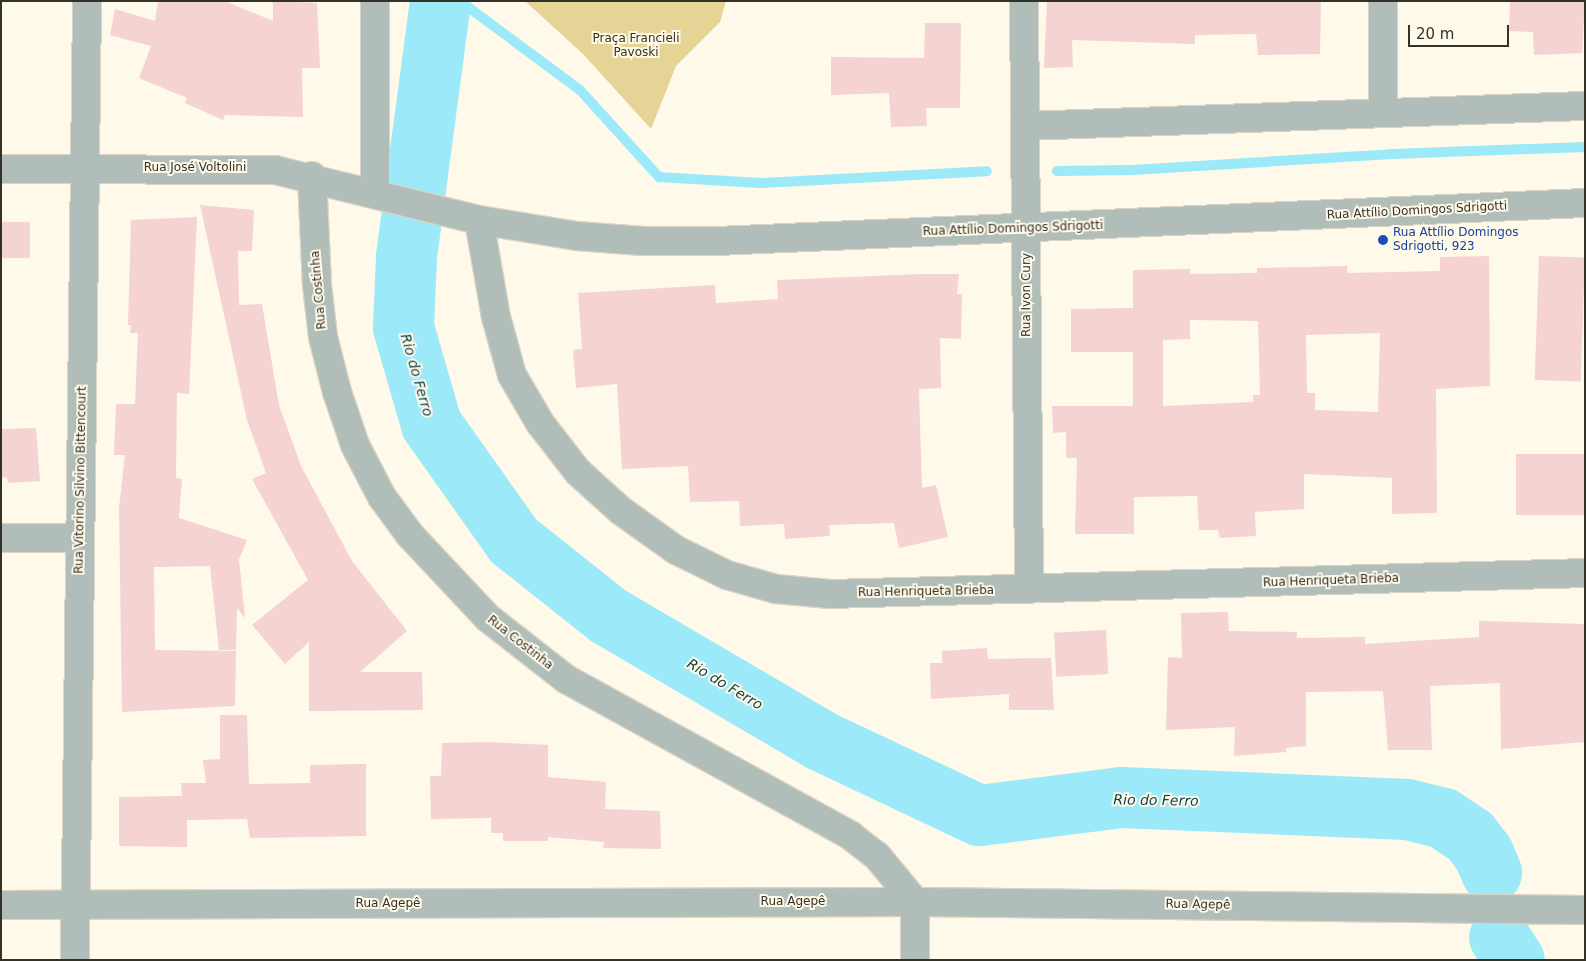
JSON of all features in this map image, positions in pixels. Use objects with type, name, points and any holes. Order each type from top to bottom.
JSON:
[{"type":"street","name":"Rua Vitorino Silvino Bittencourt","points":[[75,960],[87,1]]},
{"type":"street","points":[[375,1],[380,195]]},
{"type":"street","name":"Rua Ivon Cury","points":[[1024,1],[1029,590]]},
{"type":"street","points":[[1383,1],[1383,113]]},
{"type":"street","points":[[1025,126],[1585,106]]},
{"type":"street","name":"Rua José Voltolini","points":[[1,169],[237,168],[276,170],[312,176],[443,212]]},
{"type":"street","name":"Rua Costinha","points":[[312,176],[318,293],[324,337],[337,392],[359,454],[382,497],[410,535],[488,618],[566,679],[851,836],[877,856],[915,902]]},
{"type":"street","name":"Rua Attílio Domingos Sdrigotti","points":[[443,212],[479,220],[577,236],[642,241],[1026,228],[1585,203]]},
{"type":"street","name":"Rua Henriqueta Brieba","points":[[479,220],[496,317],[512,375],[540,423],[578,472],[620,510],[676,550],[727,575],[776,589],[830,594],[1585,574]]},
{"type":"street","points":[[1,538],[80,538]]},
{"type":"street","points":[[915,902],[915,960]]},
{"type":"street","name":"Rua Agepê","points":[[1,905],[915,902],[1585,910]]},
{"type":"green space","name":"Praça Francieli Pavoski","points":[[525,1],[726,1],[720,22],[676,66],[651,129],[584,55]]},
{"type":"building","points":[[158,1],[225,1],[273,21],[273,1],[317,3],[320,68],[302,68],[303,117],[225,115],[223,120],[185,103],[187,98],[139,78],[151,46],[110,35],[115,9],[155,21]]},
{"type":"building","points":[[1047,1],[1321,1],[1320,54],[1258,55],[1256,34],[1195,35],[1195,44],[1072,40],[1073,67],[1044,68]]},
{"type":"building","points":[[1510,1],[1585,1],[1582,53],[1534,55],[1533,32],[1509,31]]},
{"type":"building","points":[[925,23],[961,23],[960,108],[926,108],[927,126],[891,127],[889,93],[831,95],[831,57],[924,58]]},
{"type":"building","points":[[200,205],[254,210],[252,251],[238,251],[239,305],[262,304],[279,405],[301,466],[352,561],[407,631],[360,672],[422,672],[423,710],[309,711],[309,642],[285,664],[252,625],[308,580],[252,479],[266,473],[247,420]]},
{"type":"building","points":[[197,217],[189,394],[177,393],[176,478],[182,479],[179,518],[247,540],[239,559],[245,618],[237,608],[236,650],[219,650],[210,566],[154,567],[155,650],[236,651],[235,706],[122,712],[119,508],[125,455],[114,455],[116,404],[135,404],[138,333],[130,333],[131,325],[128,325],[131,220]]},
{"type":"building","points":[[1,222],[30,222],[30,258],[1,258]]},
{"type":"building","points":[[1489,256],[1490,386],[1436,389],[1437,513],[1392,514],[1392,478],[1304,474],[1304,509],[1255,512],[1256,536],[1220,538],[1218,530],[1199,530],[1197,496],[1134,497],[1134,534],[1075,534],[1077,458],[1066,458],[1066,432],[1053,433],[1052,406],[1133,406],[1133,352],[1071,352],[1071,309],[1133,308],[1133,270],[1190,269],[1190,274],[1257,273],[1257,268],[1347,266],[1347,273],[1440,271],[1440,257]],"holes":[[[1190,320],[1258,321],[1260,395],[1253,395],[1253,402],[1163,406],[1163,340],[1190,339]],[[1380,333],[1378,412],[1315,410],[1315,393],[1307,393],[1306,335]]]},
{"type":"building","points":[[1539,256],[1585,258],[1581,382],[1535,380]]},
{"type":"building","points":[[959,274],[957,294],[962,294],[961,339],[940,338],[941,388],[919,389],[922,488],[936,485],[948,537],[899,548],[894,523],[829,525],[830,536],[785,539],[784,524],[740,526],[739,501],[690,502],[688,466],[622,469],[617,384],[576,388],[573,350],[582,349],[578,293],[715,285],[716,303],[778,299],[777,280]]},
{"type":"building","points":[[36,428],[40,481],[8,483],[7,477],[1,478],[1,429]]},
{"type":"building","points":[[1516,454],[1585,454],[1585,515],[1516,515]]},
{"type":"building","points":[[1228,612],[1229,631],[1297,632],[1297,638],[1365,637],[1365,644],[1479,637],[1479,621],[1585,624],[1585,742],[1501,749],[1500,683],[1430,686],[1432,750],[1388,750],[1383,691],[1306,692],[1306,746],[1286,748],[1286,752],[1234,756],[1235,727],[1166,730],[1168,657],[1182,658],[1181,613]]},
{"type":"building","points":[[1106,630],[1108,674],[1056,677],[1054,633]]},
{"type":"building","points":[[987,648],[988,659],[1051,658],[1054,710],[1009,710],[1009,694],[931,699],[930,663],[942,663],[942,651]]},
{"type":"building","points":[[220,715],[247,715],[249,784],[310,783],[310,765],[366,764],[366,836],[250,838],[247,819],[187,820],[187,847],[119,846],[119,797],[182,796],[181,783],[206,783],[203,760],[220,759]]},
{"type":"building","points":[[490,742],[548,745],[548,777],[606,782],[605,809],[660,811],[661,849],[603,848],[604,842],[548,837],[548,841],[503,841],[503,833],[491,833],[491,818],[431,819],[430,776],[441,776],[442,743]]},
{"type":"waterway","name":"Rio do Ferro","points":[[440,1],[406,257],[403,327],[431,424],[513,540],[609,616],[820,740],[979,815],[1121,797],[1407,809],[1443,818],[1470,836],[1483,853],[1491,872]]},
{"type":"waterway","points":[[460,1],[580,90],[659,177],[761,183],[987,171]]},
{"type":"waterway","points":[[1057,171],[1132,170],[1392,154],[1585,147]]},
{"type":"waterway","name":"Rio do Ferro","points":[[1499,937],[1514,960]]},
{"type":"place","name":"Rua Attílio Domingos Sdrigotti, 923","points":[[1383,240]]}]
